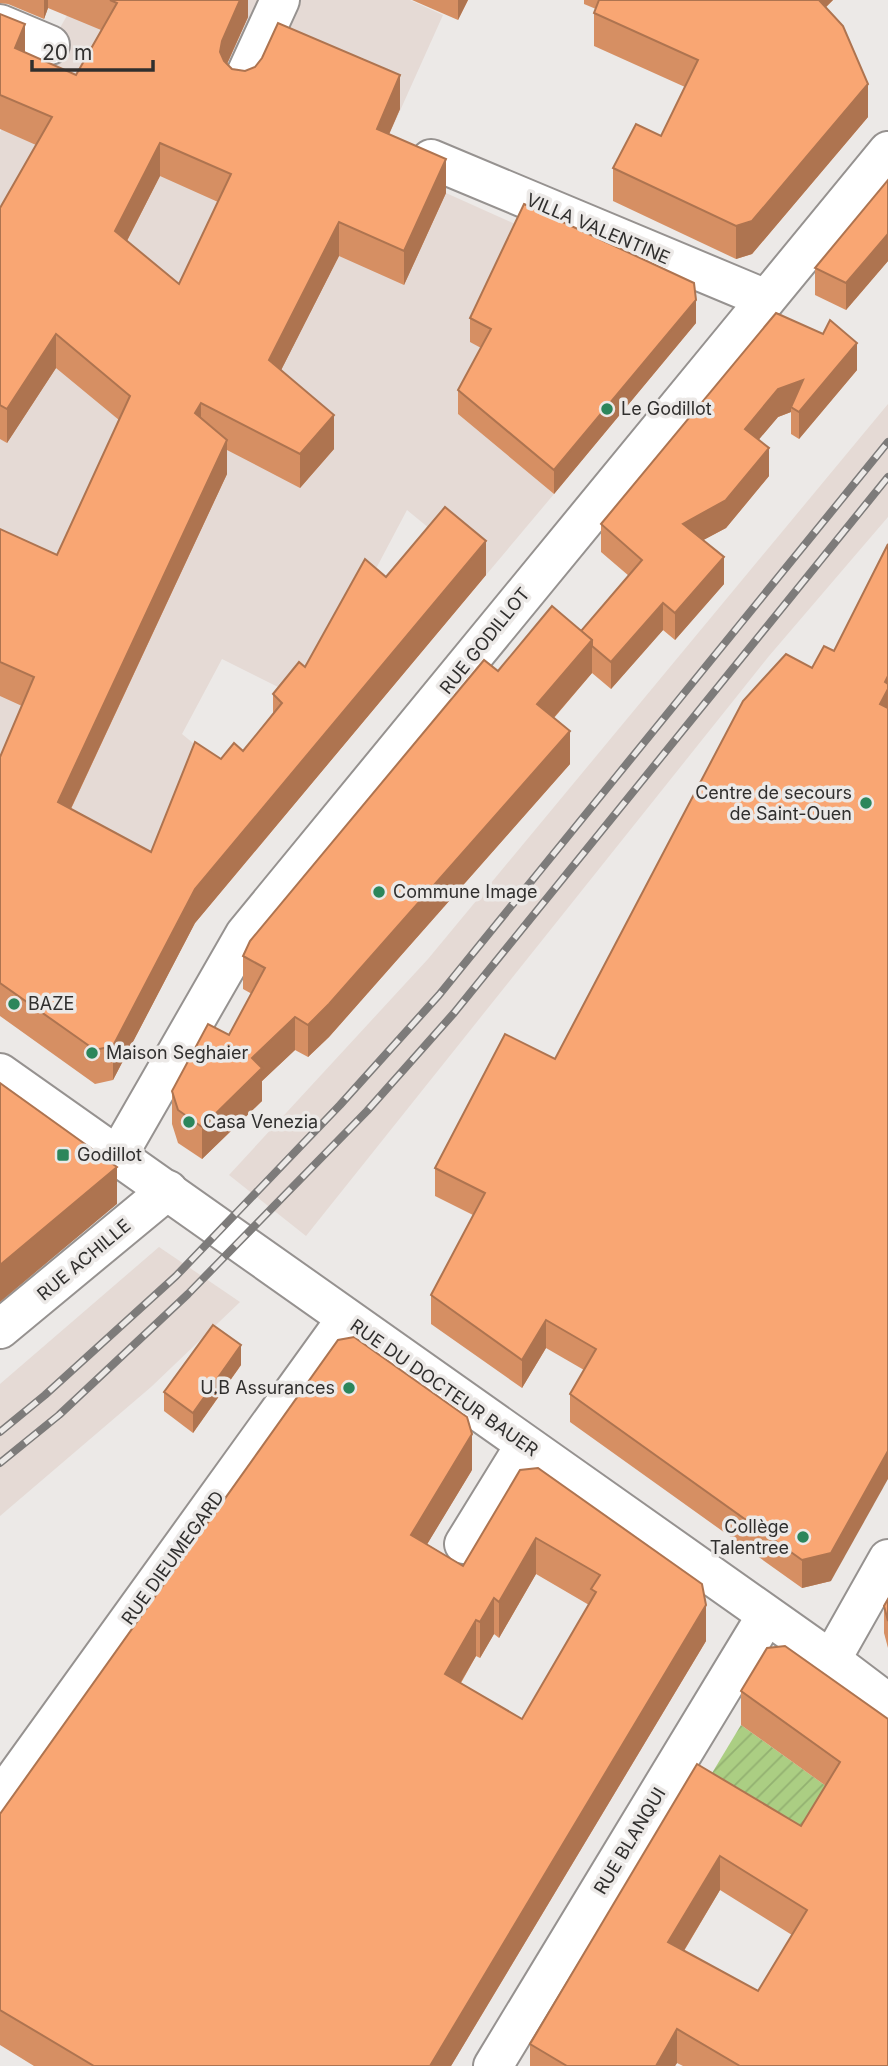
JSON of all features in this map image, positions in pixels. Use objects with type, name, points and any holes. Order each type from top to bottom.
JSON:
[{"type":"street","points":[[242,83],[280,0]]},
{"type":"street","points":[[0,24],[50,45]]},
{"type":"street","name":"RUE GODILLOT","points":[[118,1155],[245,933],[888,150]]},
{"type":"street","name":"VILLA VALENTINE","points":[[430,159],[766,299]]},
{"type":"street","name":"RUE DU DOCTEUR BAUER","points":[[0,1073],[888,1703]]},
{"type":"street","name":"RUE ACHILLE","points":[[0,1329],[168,1190]]},
{"type":"street","name":"RUE DIEUMEGARD","points":[[0,1799],[346,1319]]},
{"type":"street","points":[[464,1544],[525,1445]]},
{"type":"street","points":[[831,1660],[888,1559]]},
{"type":"street","name":"RUE BLANQUI","points":[[493,2066],[766,1616]]},
{"type":"shaded area","points":[[76,0],[410,0],[443,15],[377,162],[524,228],[470,341],[491,353],[458,414],[554,494],[486,575],[407,510],[306,701],[222,659],[182,734],[234,777],[221,793],[270,834],[195,923],[0,1001],[0,132]]},
{"type":"shaded area","points":[[888,404],[888,517],[769,656],[306,1236],[229,1175],[428,959]]},
{"type":"shaded area","points":[[159,1247],[240,1302],[151,1387],[0,1516],[0,1384]]},
{"type":"green space","points":[[741,1725],[840,1796],[801,1860],[697,1798]]},
{"type":"building","points":[[110,0],[240,0],[220,52],[232,69],[245,71],[255,67],[278,23],[400,75],[377,129],[446,159],[404,251],[339,222],[269,360],[334,415],[300,454],[201,403],[195,413],[227,440],[58,802],[151,852],[195,742],[221,759],[234,743],[243,751],[282,703],[273,694],[299,662],[305,667],[365,559],[386,577],[445,507],[486,541],[195,889],[113,1046],[95,1050],[0,983],[0,757],[34,677],[0,662],[0,529],[57,555],[130,396],[56,334],[7,409],[0,405],[0,208],[52,117],[0,95],[0,14],[25,24],[15,48],[76,75],[117,3]],"holes":[[[160,143],[231,174],[179,284],[115,231]]]},
{"type":"building","points":[[599,0],[819,0],[843,26],[868,84],[752,221],[736,226],[613,168],[636,124],[661,136],[698,60],[594,13]]},
{"type":"building","points":[[888,180],[888,234],[846,283],[815,268]]},
{"type":"building","points":[[524,204],[694,283],[696,300],[554,470],[458,390],[491,329],[470,318]]},
{"type":"building","points":[[776,313],[823,334],[830,320],[857,343],[799,412],[791,407],[803,380],[778,389],[745,429],[769,448],[726,500],[683,524],[724,557],[675,613],[663,603],[611,662],[592,646],[592,640],[581,631],[642,560],[601,524]]},
{"type":"building","points":[[888,544],[888,676],[885,682],[888,689],[880,704],[888,708],[888,1451],[831,1553],[802,1560],[570,1394],[596,1349],[546,1320],[522,1360],[431,1295],[485,1193],[435,1168],[505,1034],[555,1059],[743,701],[786,654],[812,668],[824,646],[834,651]]},
{"type":"building","points":[[552,606],[592,640],[537,704],[570,731],[329,1004],[308,1025],[295,1017],[252,1058],[262,1068],[202,1127],[178,1110],[172,1091],[208,1024],[229,1035],[265,968],[243,956],[250,941],[484,660],[498,671]]},
{"type":"building","points":[[0,1083],[117,1167],[0,1265]]},
{"type":"building","points":[[213,1325],[241,1345],[193,1413],[164,1392]]},
{"type":"building","points":[[354,1337],[467,1417],[472,1434],[411,1535],[463,1566],[520,1470],[538,1468],[702,1584],[706,1605],[430,2066],[94,2066],[0,2010],[0,1814],[338,1340]],"holes":[[[536,1538],[600,1575],[591,1589],[596,1592],[522,1719],[445,1674],[476,1620],[480,1622],[494,1598],[499,1602]]]},
{"type":"building","points":[[888,1599],[888,1621],[884,1606]]},
{"type":"building","points":[[785,1646],[888,1719],[888,2066],[740,2066],[677,2029],[656,2066],[567,2066],[530,2044],[697,1764],[801,1826],[840,1762],[741,1691],[767,1648]],"holes":[[[720,1856],[807,1910],[758,1991],[668,1942]]]},
{"type":"railway","points":[[0,1432],[45,1395],[176,1276],[340,1105],[439,995],[888,442]]},
{"type":"railway","points":[[0,1463],[59,1415],[188,1294],[367,1111],[454,1013],[888,477]]},
{"type":"place","name":"Le Godillot","points":[[607,409]]},
{"type":"place","name":"Centre de secours de Saint-Ouen","points":[[866,803]]},
{"type":"place","name":"Commune Image","points":[[379,892]]},
{"type":"place","name":"BAZE","points":[[14,1004]]},
{"type":"place","name":"Maison Seghaier","points":[[92,1053]]},
{"type":"place","name":"Casa Venezia","points":[[189,1122]]},
{"type":"place","name":"Godillot","points":[[63,1155]]},
{"type":"place","name":"U.B Assurances","points":[[349,1388]]},
{"type":"place","name":"Collège Talentree","points":[[803,1537]]}]
